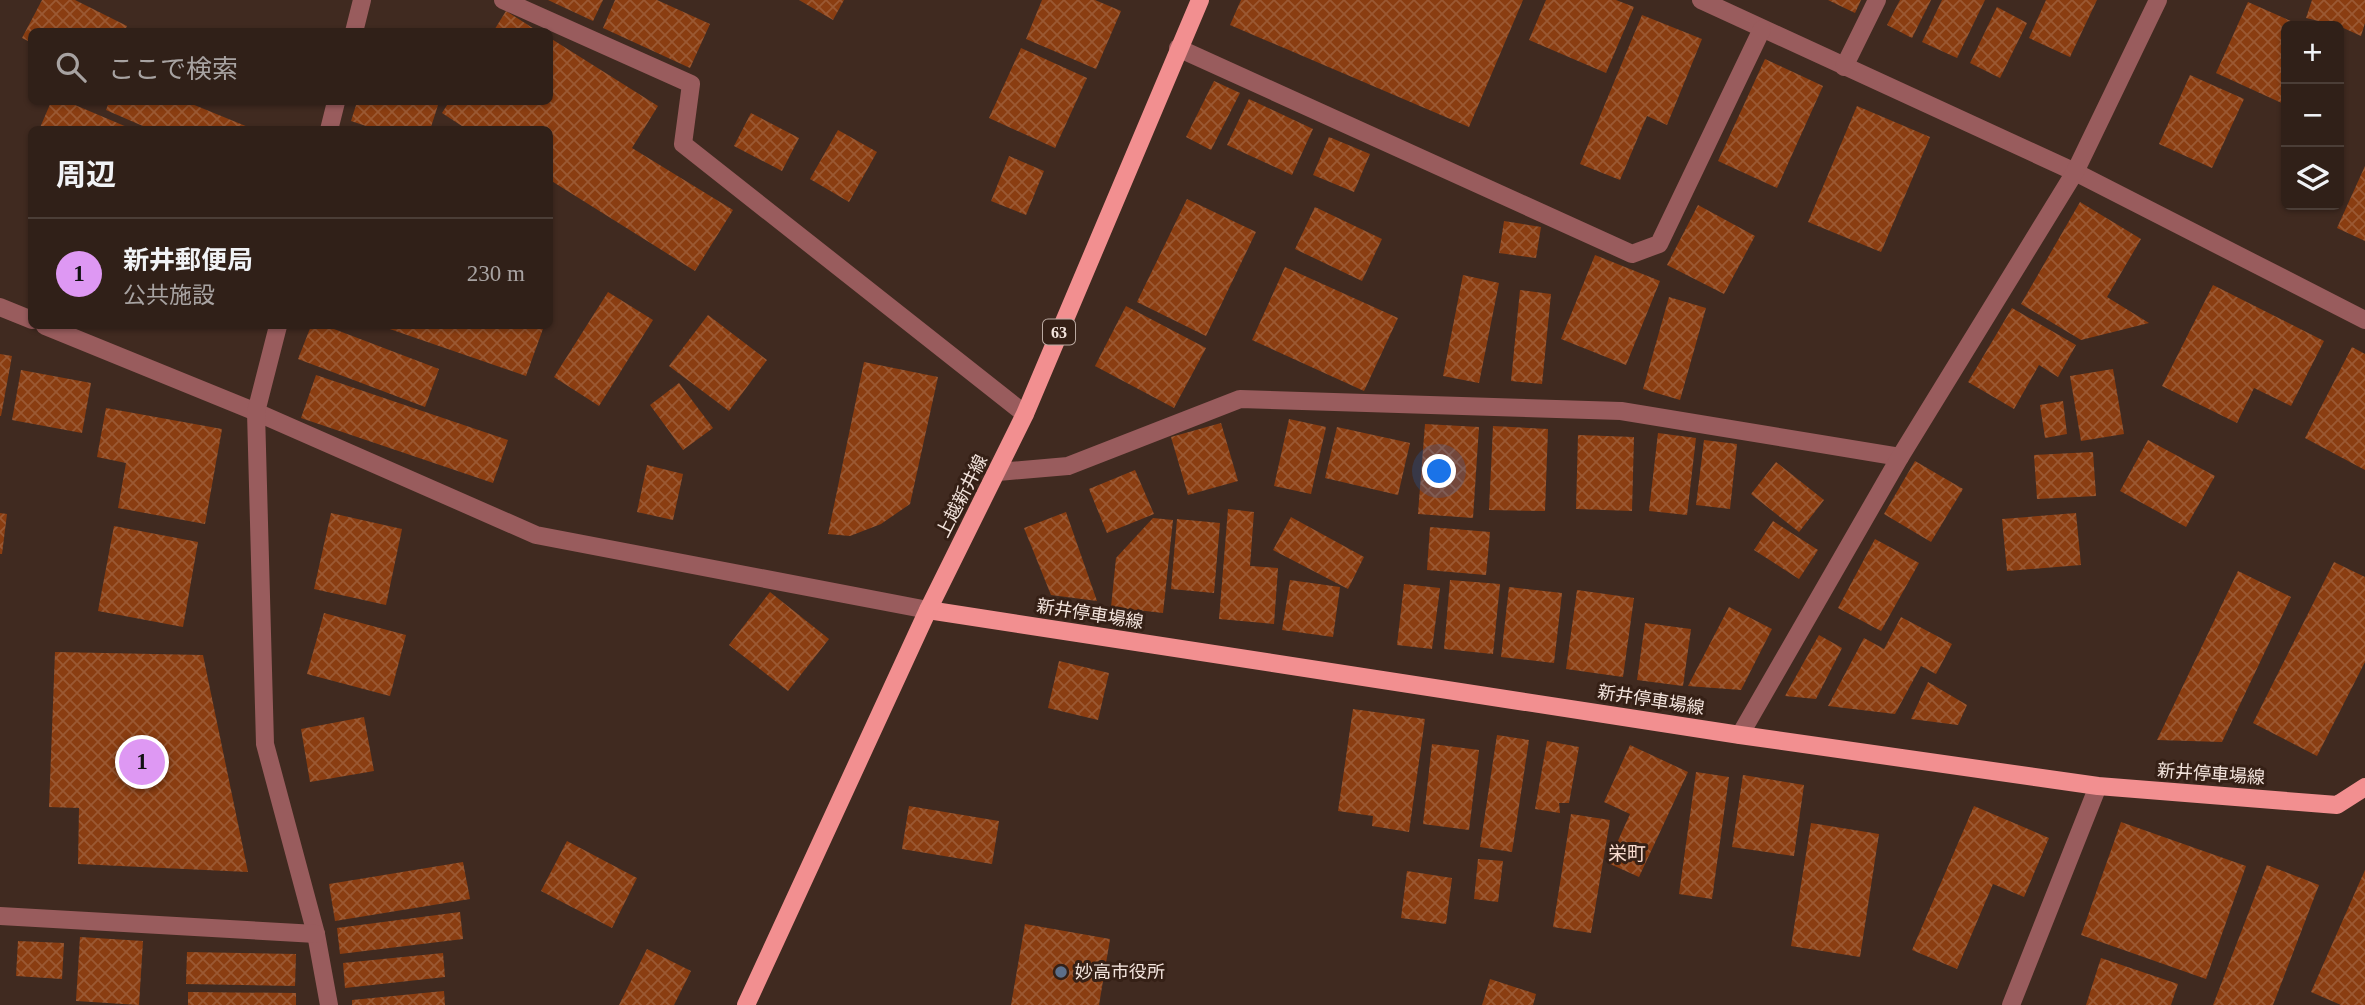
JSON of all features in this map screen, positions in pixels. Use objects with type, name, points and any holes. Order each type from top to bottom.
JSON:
[{"type":"main road","name":"上越新井線","points":[[746,1005],[928,610],[1025,414],[1200,0]]},
{"type":"main road","name":"新井停車場線","points":[[928,610],[1740,735],[2098,786],[2337,805],[2365,787]]},
{"type":"street","points":[[355,28],[362,0]]},
{"type":"street","points":[[503,0],[691,84],[683,144],[1025,414]]},
{"type":"street","points":[[1701,0],[2075,172],[2365,320]]},
{"type":"street","points":[[1844,67],[1877,0]]},
{"type":"street","points":[[1740,735],[1900,457],[2075,172],[2158,0]]},
{"type":"street","points":[[1178,48],[1632,254],[1659,244],[1762,29]]},
{"type":"street","points":[[330,126],[335,105]]},
{"type":"street","points":[[0,307],[28,318]]},
{"type":"street","points":[[52,329],[256,412],[536,535],[928,610]]},
{"type":"street","points":[[277,329],[256,412],[265,744],[316,934],[329,1005]]},
{"type":"street","points":[[998,472],[1068,466],[1240,399],[1621,411],[1900,457]]},
{"type":"street","points":[[2011,1005],[2098,786]]},
{"type":"street","points":[[0,916],[316,934]]},
{"type":"building","points":[[42,0],[75,0],[127,26],[28,28],[28,41],[22,38]]},
{"type":"building","points":[[548,0],[603,0],[593,21]]},
{"type":"building","points":[[615,0],[657,0],[710,24],[690,68],[603,28]]},
{"type":"building","points":[[799,0],[844,0],[833,20]]},
{"type":"building","points":[[1042,0],[1095,0],[1121,11],[1096,69],[1026,39]]},
{"type":"building","points":[[1241,0],[1523,0],[1469,127],[1230,25]]},
{"type":"building","points":[[1546,0],[1616,0],[1634,7],[1606,73],[1529,40]]},
{"type":"building","points":[[1828,0],[1861,0],[1855,13]]},
{"type":"building","points":[[1900,0],[1931,0],[1912,38],[1887,25]]},
{"type":"building","points":[[1942,0],[1985,0],[1957,58],[1922,42]]},
{"type":"building","points":[[2046,0],[2097,0],[2070,57],[2029,38]]},
{"type":"building","points":[[2312,0],[2365,0],[2365,23],[2361,36],[2344,28],[2344,21],[2306,18]]},
{"type":"building","points":[[2248,2],[2291,21],[2281,21],[2281,103],[2216,73]]},
{"type":"building","points":[[1997,7],[2027,23],[2000,78],[1970,63]]},
{"type":"building","points":[[506,11],[533,28],[495,28]]},
{"type":"building","points":[[1642,15],[1702,39],[1667,125],[1647,116],[1620,180],[1580,164]]},
{"type":"building","points":[[553,40],[658,106],[632,148],[733,210],[695,271],[553,182],[553,126],[462,126],[442,113],[447,105],[553,105]]},
{"type":"building","points":[[1021,48],[1087,78],[1055,148],[989,118]]},
{"type":"building","points":[[1765,59],[1823,86],[1777,188],[1718,161]]},
{"type":"building","points":[[2190,75],[2244,99],[2212,168],[2159,144]]},
{"type":"building","points":[[1214,81],[1240,93],[1211,150],[1186,137]]},
{"type":"building","points":[[1249,99],[1313,129],[1292,175],[1227,145]]},
{"type":"building","points":[[50,105],[75,105],[125,126],[41,126]]},
{"type":"building","points":[[108,105],[194,105],[246,126],[143,126],[106,110]]},
{"type":"building","points":[[356,105],[438,105],[431,126],[366,126],[351,121]]},
{"type":"building","points":[[1857,106],[1930,137],[1881,252],[1808,222]]},
{"type":"building","points":[[751,113],[799,138],[782,171],[734,146]]},
{"type":"building","points":[[838,130],[877,152],[849,202],[810,179]]},
{"type":"building","points":[[1329,137],[1370,154],[1354,192],[1313,175]]},
{"type":"building","points":[[1009,156],[1044,171],[1026,215],[991,201]]},
{"type":"building","points":[[2365,166],[2365,241],[2337,228]]},
{"type":"building","points":[[1187,199],[1256,232],[1206,336],[1137,302]]},
{"type":"building","points":[[2080,202],[2141,239],[2107,297],[2149,323],[2081,340],[2021,304]]},
{"type":"building","points":[[1698,205],[1755,236],[1724,294],[1667,265]]},
{"type":"building","points":[[1315,207],[1382,239],[1362,281],[1295,249]]},
{"type":"building","points":[[1504,221],[1541,227],[1536,258],[1499,253]]},
{"type":"building","points":[[1595,255],[1660,281],[1626,365],[1561,339]]},
{"type":"building","points":[[1285,267],[1398,318],[1364,391],[1252,340]]},
{"type":"building","points":[[1463,275],[1499,283],[1479,383],[1443,376]]},
{"type":"building","points":[[2213,285],[2324,341],[2291,406],[2254,388],[2237,423],[2162,386]]},
{"type":"building","points":[[1520,290],[1551,294],[1542,384],[1511,381]]},
{"type":"building","points":[[608,292],[653,320],[599,406],[554,377]]},
{"type":"building","points":[[1669,297],[1706,308],[1680,400],[1643,389]]},
{"type":"building","points":[[1126,306],[1206,348],[1174,408],[1095,366]]},
{"type":"building","points":[[2012,308],[2076,345],[2058,377],[2039,365],[2014,409],[1968,382]]},
{"type":"building","points":[[708,315],[767,360],[729,411],[669,366]]},
{"type":"building","points":[[310,329],[334,329],[439,369],[425,407],[298,359]]},
{"type":"building","points":[[390,329],[543,329],[526,376]]},
{"type":"building","points":[[2352,347],[2365,354],[2365,470],[2305,438]]},
{"type":"building","points":[[0,354],[12,356],[1,416],[0,416]]},
{"type":"building","points":[[864,362],[938,377],[910,504],[881,524],[850,536],[828,534]]},
{"type":"building","points":[[2113,369],[2124,434],[2081,441],[2070,376]]},
{"type":"building","points":[[21,370],[91,383],[82,433],[12,420]]},
{"type":"building","points":[[316,375],[508,440],[493,483],[301,418]]},
{"type":"building","points":[[679,383],[713,428],[683,450],[650,405]]},
{"type":"building","points":[[2063,401],[2067,434],[2045,438],[2040,405]]},
{"type":"building","points":[[106,408],[222,429],[205,524],[118,508],[126,463],[97,457]]},
{"type":"building","points":[[1289,419],[1326,427],[1311,494],[1274,486]]},
{"type":"building","points":[[1221,423],[1238,481],[1188,495],[1171,437]]},
{"type":"building","points":[[1425,424],[1479,427],[1473,518],[1418,514]]},
{"type":"building","points":[[1493,426],[1548,429],[1545,511],[1489,510]]},
{"type":"building","points":[[1337,427],[1410,443],[1398,495],[1325,478]]},
{"type":"building","points":[[1658,433],[1696,438],[1687,515],[1649,511]]},
{"type":"building","points":[[1578,435],[1634,437],[1632,511],[1576,509]]},
{"type":"building","points":[[1704,440],[1737,444],[1730,509],[1696,505]]},
{"type":"building","points":[[2148,440],[2215,476],[2186,527],[2120,491]]},
{"type":"building","points":[[2093,452],[2096,496],[2037,499],[2034,455]]},
{"type":"building","points":[[1915,461],[1963,489],[1931,542],[1884,514]]},
{"type":"building","points":[[1776,462],[1824,500],[1799,532],[1751,494]]},
{"type":"building","points":[[647,465],[683,474],[673,520],[637,512]]},
{"type":"building","points":[[1135,470],[1154,514],[1107,533],[1089,489]]},
{"type":"building","points":[[1228,509],[1254,512],[1250,566],[1278,568],[1274,624],[1219,619]]},
{"type":"building","points":[[1066,512],[1097,601],[1051,595],[1024,528]]},
{"type":"building","points":[[0,513],[7,514],[2,554],[0,554]]},
{"type":"building","points":[[331,513],[402,529],[386,605],[314,589]]},
{"type":"building","points":[[2076,513],[2081,565],[2007,571],[2002,519]]},
{"type":"building","points":[[1291,517],[1364,557],[1348,589],[1273,550]]},
{"type":"building","points":[[1153,518],[1173,520],[1163,613],[1111,607],[1116,558]]},
{"type":"building","points":[[1177,519],[1220,523],[1214,593],[1171,589]]},
{"type":"building","points":[[1773,521],[1818,550],[1799,579],[1754,550]]},
{"type":"building","points":[[114,526],[198,542],[183,627],[98,611]]},
{"type":"building","points":[[1430,527],[1490,532],[1486,575],[1427,570]]},
{"type":"building","points":[[1875,539],[1919,563],[1881,631],[1838,608]]},
{"type":"building","points":[[2334,562],[2365,577],[2365,662],[2317,756],[2253,723]]},
{"type":"building","points":[[2238,571],[2291,597],[2222,742],[2157,740]]},
{"type":"building","points":[[1290,580],[1340,587],[1333,637],[1282,630]]},
{"type":"building","points":[[1450,580],[1500,584],[1493,654],[1444,649]]},
{"type":"building","points":[[1404,584],[1440,588],[1432,649],[1397,645]]},
{"type":"building","points":[[1509,587],[1562,593],[1554,663],[1501,657]]},
{"type":"building","points":[[1577,590],[1634,598],[1623,677],[1566,669]]},
{"type":"building","points":[[770,592],[829,639],[788,691],[729,645]]},
{"type":"building","points":[[1729,607],[1772,629],[1741,690],[1688,686]]},
{"type":"building","points":[[324,613],[406,635],[390,696],[307,674]]},
{"type":"building","points":[[1901,617],[1952,644],[1936,674],[1921,666],[1895,714],[1828,706],[1864,638],[1884,649]]},
{"type":"building","points":[[1645,623],[1691,629],[1683,686],[1637,680]]},
{"type":"building","points":[[1819,635],[1842,648],[1816,699],[1785,696]]},
{"type":"building","points":[[55,652],[203,655],[248,872],[78,864],[79,808],[49,807]]},
{"type":"building","points":[[1059,661],[1109,673],[1098,720],[1048,708]]},
{"type":"building","points":[[1928,682],[1967,705],[1958,725],[1911,719]]},
{"type":"building","points":[[1353,709],[1425,719],[1409,832],[1372,826],[1373,816],[1338,811]]},
{"type":"building","points":[[364,717],[374,771],[310,782],[301,729]]},
{"type":"building","points":[[1497,735],[1529,740],[1512,852],[1480,847]]},
{"type":"building","points":[[1547,741],[1579,747],[1569,803],[1559,803],[1560,813],[1535,809]]},
{"type":"building","points":[[1432,744],[1479,750],[1469,830],[1423,824]]},
{"type":"building","points":[[1630,745],[1688,772],[1639,877],[1608,863],[1630,814],[1604,802]]},
{"type":"building","points":[[1696,772],[1729,777],[1712,899],[1679,894]]},
{"type":"building","points":[[1743,775],[1804,785],[1794,856],[1732,847]]},
{"type":"building","points":[[909,806],[999,821],[992,864],[902,849]]},
{"type":"building","points":[[1974,806],[2049,838],[2024,897],[1993,884],[1957,969],[1912,950]]},
{"type":"building","points":[[1571,814],[1610,820],[1591,933],[1553,927]]},
{"type":"building","points":[[2121,822],[2246,866],[2206,979],[2081,935]]},
{"type":"building","points":[[1811,823],[1879,834],[1860,957],[1791,946]]},
{"type":"building","points":[[567,841],[637,878],[612,928],[541,891]]},
{"type":"building","points":[[1478,859],[1503,861],[1498,902],[1474,899]]},
{"type":"building","points":[[463,862],[470,899],[335,921],[329,884]]},
{"type":"building","points":[[2267,865],[2319,885],[2273,1005],[2213,1005]]},
{"type":"building","points":[[2365,870],[2365,1005],[2341,1005],[2311,992]]},
{"type":"building","points":[[1407,871],[1452,878],[1446,924],[1401,918]]},
{"type":"building","points":[[460,912],[463,939],[340,954],[337,928]]},
{"type":"building","name":"妙高市役所","points":[[1025,924],[1110,939],[1099,1005],[1011,1005]]},
{"type":"building","points":[[80,937],[143,941],[139,1005],[76,1001]]},
{"type":"building","points":[[18,941],[64,943],[62,979],[16,976]]},
{"type":"building","points":[[647,949],[691,971],[674,1005],[619,1005]]},
{"type":"building","points":[[187,952],[296,954],[295,986],[186,984]]},
{"type":"building","points":[[443,953],[445,977],[345,988],[343,963]]},
{"type":"building","points":[[2101,958],[2178,984],[2171,1005],[2086,1005]]},
{"type":"building","points":[[1490,979],[1536,994],[1533,1005],[1482,1005]]},
{"type":"building","points":[[444,991],[445,1005],[352,1005],[352,1000]]},
{"type":"building","points":[[188,992],[296,993],[296,1005],[188,1005]]},
{"type":"place","name":"新井郵便局","points":[[142,762]]},
{"type":"place","name":"妙高市役所","points":[[1061,972]]},
{"type":"district","name":"栄町","points":[[1627,853]]}]
